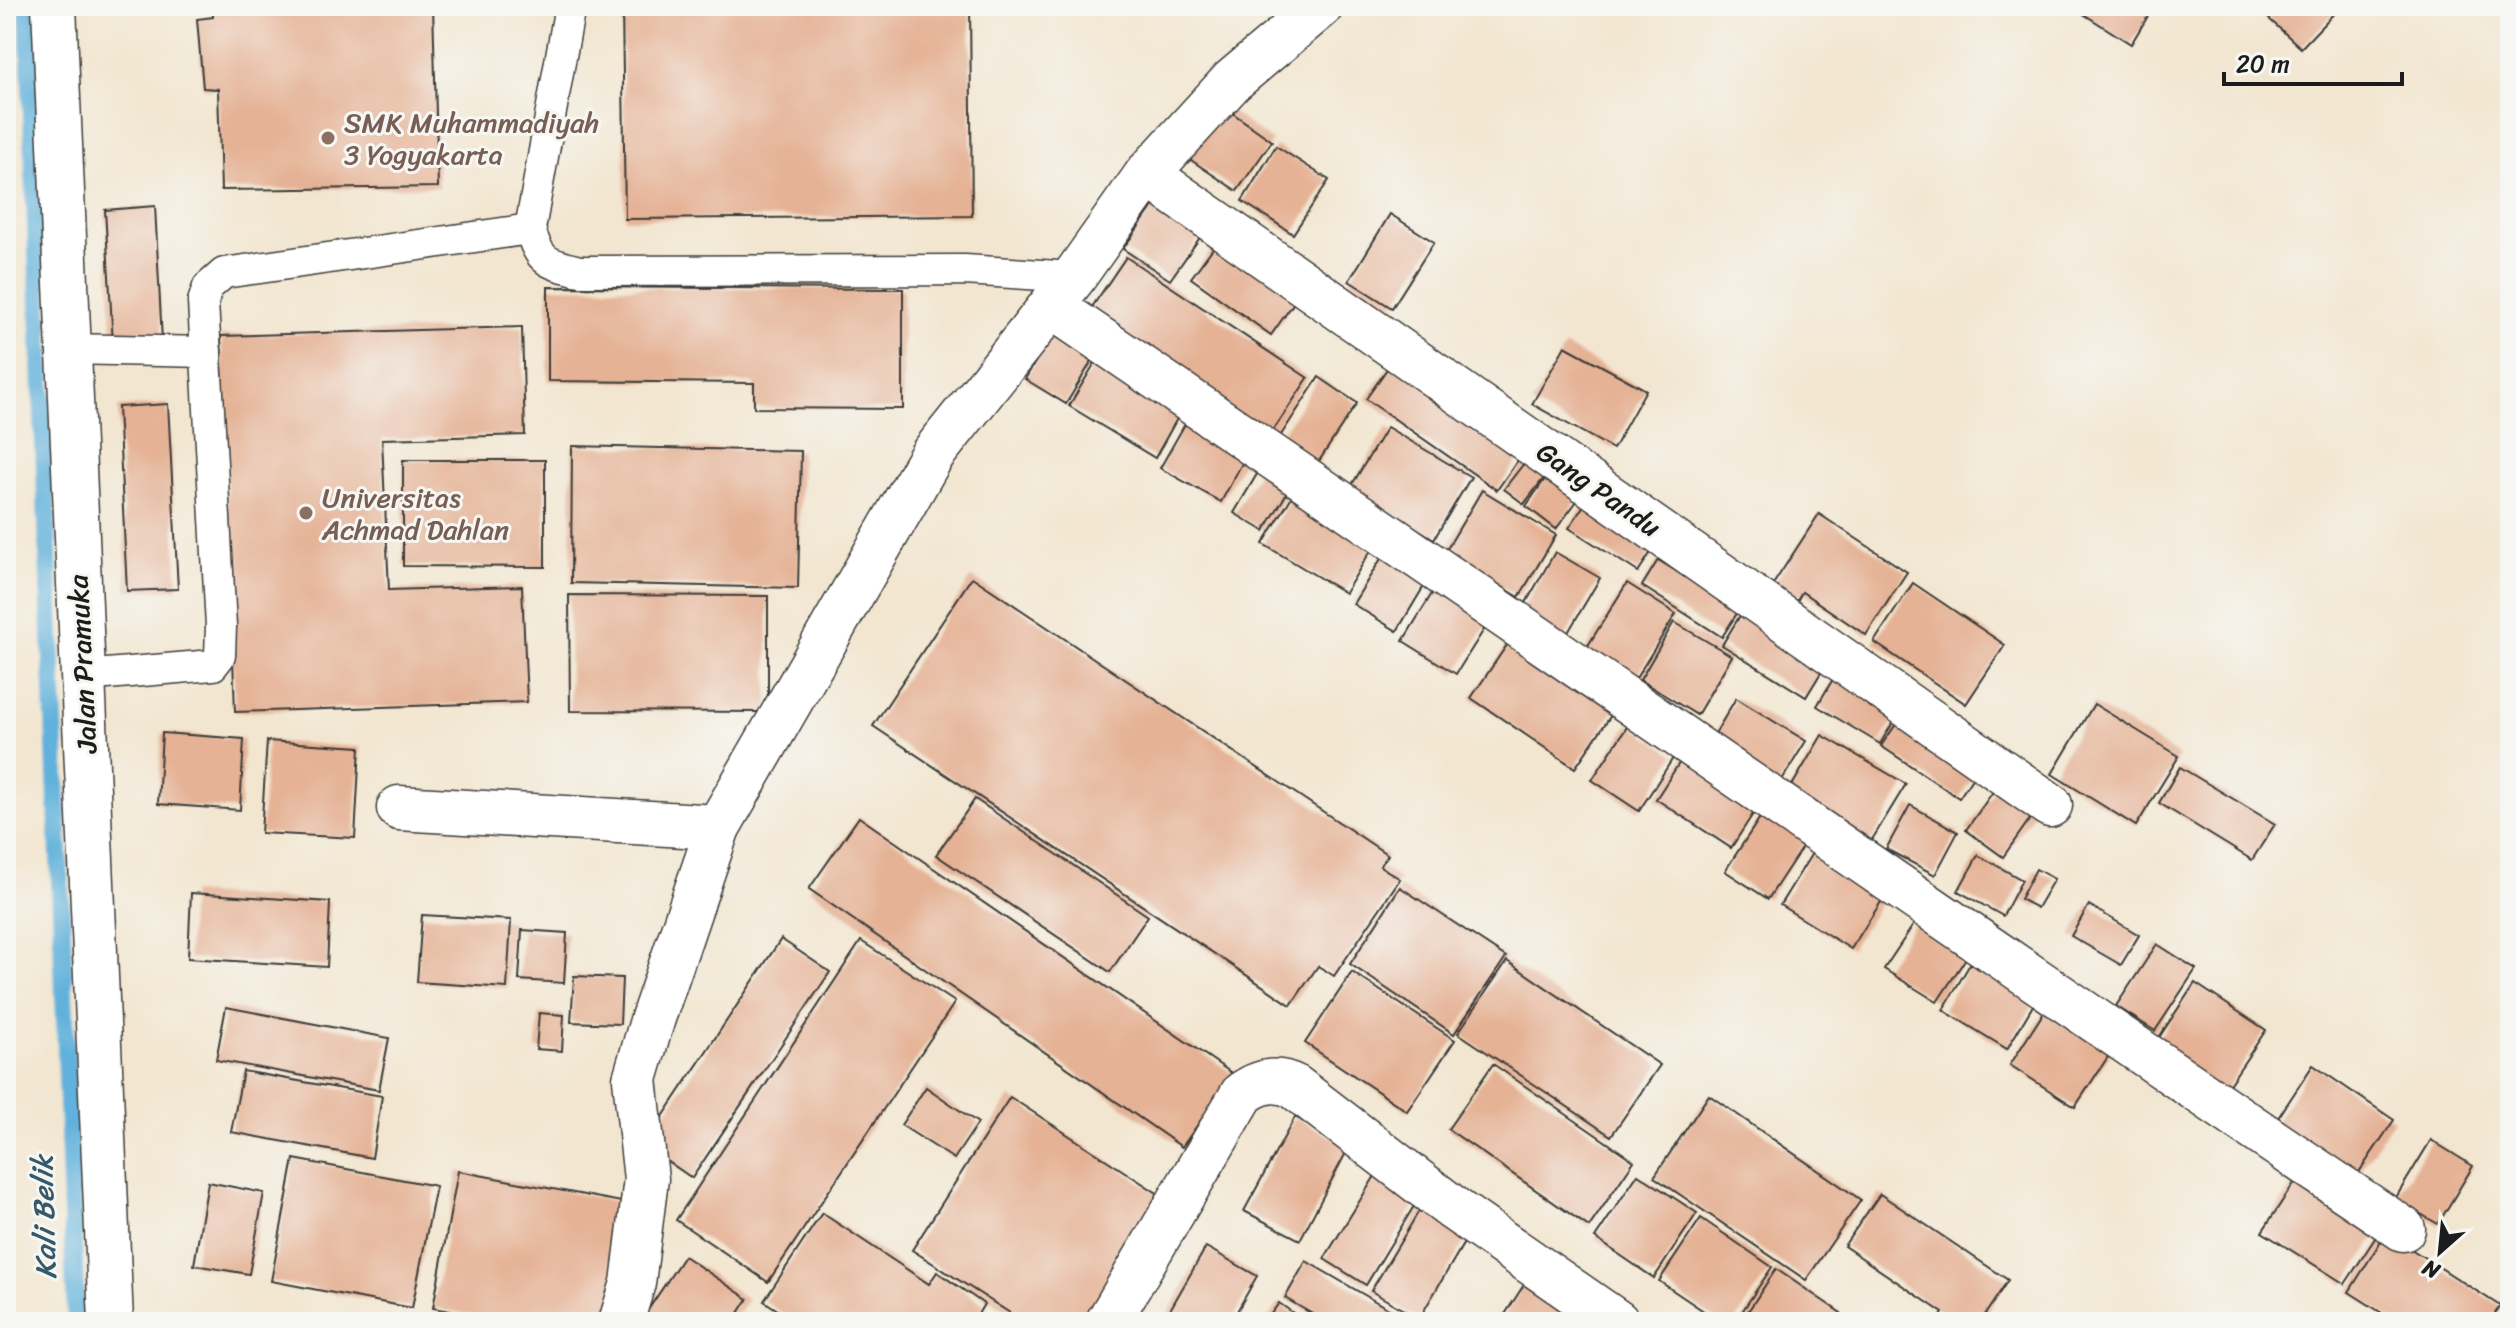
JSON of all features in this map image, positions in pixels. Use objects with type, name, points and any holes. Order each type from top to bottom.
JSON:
[{"type":"street","name":"Jalan Pramuka","points":[[54,6],[111,1322]]},
{"type":"street","points":[[621,1322],[633,1283],[646,1179],[635,1079],[718,827],[932,455],[1062,292],[1147,174],[1232,81],[1321,6]]},
{"type":"street","name":"Gang Pandu","points":[[1147,174],[2050,805]]},
{"type":"street","points":[[1062,292],[1412,550],[2147,1057],[2403,1229]]},
{"type":"street","points":[[399,808],[718,827]]},
{"type":"street","points":[[1108,1322],[1243,1093],[1266,1081],[1295,1087],[1454,1209],[1617,1322]]},
{"type":"lane","points":[[570,6],[530,229],[537,251],[545,261],[580,271],[965,270],[1062,292]]},
{"type":"lane","points":[[83,676],[213,665],[220,656],[221,626],[203,302],[208,287],[224,273],[530,229]]},
{"type":"lane","points":[[68,349],[206,352]]},
{"type":"building","name":"SMK Muhammadiyah 3 Yogyakarta","points":[[213,6],[433,6],[438,187],[221,190],[218,89],[203,88],[197,19],[213,17]]},
{"type":"building","points":[[622,6],[970,6],[972,216],[625,219]]},
{"type":"building","points":[[2071,6],[2154,6],[2131,44]]},
{"type":"building","points":[[2255,6],[2341,6],[2301,48]]},
{"type":"building","points":[[1224,107],[1272,141],[1237,191],[1188,158]]},
{"type":"building","points":[[1276,146],[1329,180],[1293,234],[1242,201]]},
{"type":"building","points":[[1161,195],[1208,226],[1170,280],[1123,249]]},
{"type":"building","points":[[155,206],[162,341],[113,343],[105,210]]},
{"type":"building","points":[[1390,214],[1434,242],[1392,308],[1349,281]]},
{"type":"building","points":[[1221,237],[1300,294],[1271,335],[1191,278]]},
{"type":"building","points":[[1126,257],[1308,378],[1268,438],[1086,316]]},
{"type":"building","points":[[548,287],[903,289],[903,409],[754,408],[754,383],[548,381]]},
{"type":"building","name":"Universitas Achmad Dahlan","points":[[522,327],[525,435],[382,439],[389,590],[522,586],[527,702],[235,712],[221,336]]},
{"type":"building","points":[[1055,329],[1096,354],[1066,404],[1025,379]]},
{"type":"building","points":[[1565,346],[1646,390],[1613,449],[1532,404]]},
{"type":"building","points":[[1099,356],[1184,406],[1155,458],[1069,406]]},
{"type":"building","points":[[1396,356],[1527,447],[1497,490],[1366,399]]},
{"type":"building","points":[[1319,377],[1357,403],[1317,464],[1279,438]]},
{"type":"building","points":[[168,404],[178,589],[127,591],[118,407]]},
{"type":"building","points":[[1185,424],[1245,458],[1221,502],[1160,468]]},
{"type":"building","points":[[1387,427],[1471,477],[1434,539],[1350,488]]},
{"type":"building","points":[[572,446],[801,451],[798,588],[571,583]]},
{"type":"building","points":[[1532,453],[1552,467],[1524,504],[1504,489]]},
{"type":"building","points":[[403,460],[545,460],[545,567],[403,566]]},
{"type":"building","points":[[1263,464],[1293,483],[1264,531],[1234,513]]},
{"type":"building","points":[[1552,469],[1583,493],[1556,529],[1526,506]]},
{"type":"building","points":[[1482,490],[1556,535],[1519,597],[1445,552]]},
{"type":"building","points":[[1294,493],[1376,542],[1345,593],[1263,544]]},
{"type":"building","points":[[1588,499],[1657,543],[1638,572],[1569,528]]},
{"type":"building","points":[[1819,514],[1907,572],[1866,635],[1802,592],[1796,603],[1772,586]]},
{"type":"building","points":[[1387,549],[1430,576],[1397,631],[1353,604]]},
{"type":"building","points":[[1555,552],[1600,578],[1563,641],[1519,615]]},
{"type":"building","points":[[1658,560],[1739,610],[1722,637],[1642,586]]},
{"type":"building","points":[[972,577],[1388,855],[1380,866],[1400,879],[1334,976],[1318,966],[1291,1005],[873,726]]},
{"type":"building","points":[[1627,583],[1676,614],[1633,683],[1584,652]]},
{"type":"building","points":[[1913,583],[2005,645],[1966,704],[1874,642]]},
{"type":"building","points":[[1436,587],[1490,620],[1456,674],[1403,641]]},
{"type":"building","points":[[569,595],[768,596],[768,712],[570,711]]},
{"type":"building","points":[[6,611],[14,660],[6,661]]},
{"type":"building","points":[[1741,614],[1825,666],[1806,697],[1722,645]]},
{"type":"building","points":[[1674,622],[1732,656],[1697,715],[1640,680]]},
{"type":"building","points":[[1513,636],[1618,705],[1575,768],[1471,698]]},
{"type":"building","points":[[1836,674],[1900,711],[1880,744],[1817,706]]},
{"type":"building","points":[[1736,698],[1806,741],[1777,788],[1708,746]]},
{"type":"building","points":[[2094,704],[2179,756],[2136,826],[2052,774]]},
{"type":"building","points":[[1906,710],[1983,762],[1959,798],[1881,746]]},
{"type":"building","points":[[1629,724],[1675,755],[1639,811],[1592,780]]},
{"type":"building","points":[[162,733],[244,739],[240,810],[158,804]]},
{"type":"building","points":[[1822,735],[1906,784],[1870,843],[1787,794]]},
{"type":"building","points":[[267,741],[360,747],[355,838],[261,833]]},
{"type":"building","points":[[1685,754],[1760,803],[1731,848],[1656,799]]},
{"type":"building","points":[[2180,767],[2275,824],[2252,860],[2159,803]]},
{"type":"building","points":[[2002,779],[2039,806],[2003,857],[1966,830]]},
{"type":"building","points":[[975,799],[1148,916],[1110,972],[936,855]]},
{"type":"building","points":[[1910,805],[1958,832],[1935,875],[1886,849]]},
{"type":"building","points":[[1767,807],[1810,835],[1768,899],[1725,871]]},
{"type":"building","points":[[859,817],[1233,1074],[1182,1147],[809,889]]},
{"type":"building","points":[[1814,850],[1886,894],[1851,949],[1780,905]]},
{"type":"building","points":[[1978,855],[2022,880],[2003,916],[1958,891]]},
{"type":"building","points":[[2036,869],[2054,879],[2037,908],[2020,899]]},
{"type":"building","points":[[1400,887],[1506,957],[1454,1034],[1350,964]]},
{"type":"building","points":[[191,893],[330,902],[327,967],[188,958]]},
{"type":"building","points":[[2089,905],[2139,935],[2121,965],[2071,936]]},
{"type":"building","points":[[1922,912],[1974,946],[1937,1002],[1884,969]]},
{"type":"building","points":[[422,915],[511,920],[507,988],[417,982]]},
{"type":"building","points":[[522,930],[567,933],[564,983],[519,980]]},
{"type":"building","points":[[781,939],[830,972],[692,1178],[644,1145]]},
{"type":"building","points":[[861,941],[955,1002],[768,1282],[676,1220]]},
{"type":"building","points":[[2157,944],[2196,969],[2155,1031],[2116,1006]]},
{"type":"building","points":[[1987,960],[2041,992],[2007,1049],[1943,1010],[1970,964],[1981,970]]},
{"type":"building","points":[[1507,961],[1660,1065],[1611,1136],[1458,1033]]},
{"type":"building","points":[[1352,972],[1455,1040],[1407,1111],[1305,1043]]},
{"type":"building","points":[[574,976],[622,978],[620,1024],[571,1022]]},
{"type":"building","points":[[2195,983],[2266,1030],[2224,1092],[2154,1045]]},
{"type":"building","points":[[2051,1001],[2117,1043],[2075,1107],[2010,1065]]},
{"type":"building","points":[[226,1007],[389,1038],[379,1090],[216,1060]]},
{"type":"building","points":[[539,1013],[564,1015],[562,1051],[536,1049]]},
{"type":"building","points":[[1493,1064],[1634,1161],[1589,1227],[1448,1129]]},
{"type":"building","points":[[2313,1065],[2394,1120],[2353,1181],[2272,1127]]},
{"type":"building","points":[[243,1071],[382,1096],[372,1158],[231,1132]]},
{"type":"building","points":[[926,1087],[978,1123],[954,1159],[901,1125]]},
{"type":"building","points":[[1709,1095],[1861,1200],[1806,1280],[1654,1177]]},
{"type":"building","points":[[1010,1097],[1174,1204],[1096,1322],[1024,1322],[912,1250]]},
{"type":"building","points":[[1295,1117],[1349,1147],[1300,1240],[1244,1211]]},
{"type":"building","points":[[2431,1140],[2473,1166],[2438,1224],[2395,1199]]},
{"type":"building","points":[[294,1159],[436,1186],[412,1308],[271,1281]]},
{"type":"building","points":[[458,1171],[632,1204],[611,1322],[510,1322],[433,1308]]},
{"type":"building","points":[[1378,1171],[1420,1196],[1366,1285],[1324,1259]]},
{"type":"building","points":[[1638,1174],[1697,1213],[1654,1278],[1595,1238]]},
{"type":"building","points":[[2300,1174],[2383,1226],[2345,1284],[2262,1232]]},
{"type":"building","points":[[208,1182],[264,1193],[249,1274],[194,1265]]},
{"type":"building","points":[[1880,1194],[2008,1280],[1980,1322],[1937,1322],[1943,1313],[1844,1246]]},
{"type":"building","points":[[1425,1201],[1472,1229],[1419,1319],[1371,1291]]},
{"type":"building","points":[[822,1213],[929,1284],[937,1272],[984,1304],[977,1316],[986,1322],[796,1322],[764,1301]]},
{"type":"building","points":[[1701,1218],[1772,1267],[1735,1322],[1720,1322],[1659,1281]]},
{"type":"building","points":[[2386,1233],[2500,1306],[2489,1322],[2396,1322],[2349,1292]]},
{"type":"building","points":[[1206,1247],[1257,1276],[1231,1322],[1163,1322]]},
{"type":"building","points":[[684,1256],[748,1299],[733,1322],[640,1322]]},
{"type":"building","points":[[1306,1261],[1404,1318],[1401,1322],[1326,1322],[1285,1298]]},
{"type":"building","points":[[1776,1269],[1841,1313],[1835,1322],[1741,1322]]},
{"type":"building","points":[[1527,1280],[1582,1314],[1577,1322],[1500,1322]]},
{"type":"building","points":[[1279,1303],[1306,1322],[1265,1322]]},
{"type":"waterway","name":"Kali Belik","points":[[28,6],[76,1322]]},
{"type":"place","name":"SMK Muhammadiyah 3 Yogyakarta","points":[[328,138]]},
{"type":"place","name":"Universitas Achmad Dahlan","points":[[306,513]]}]
